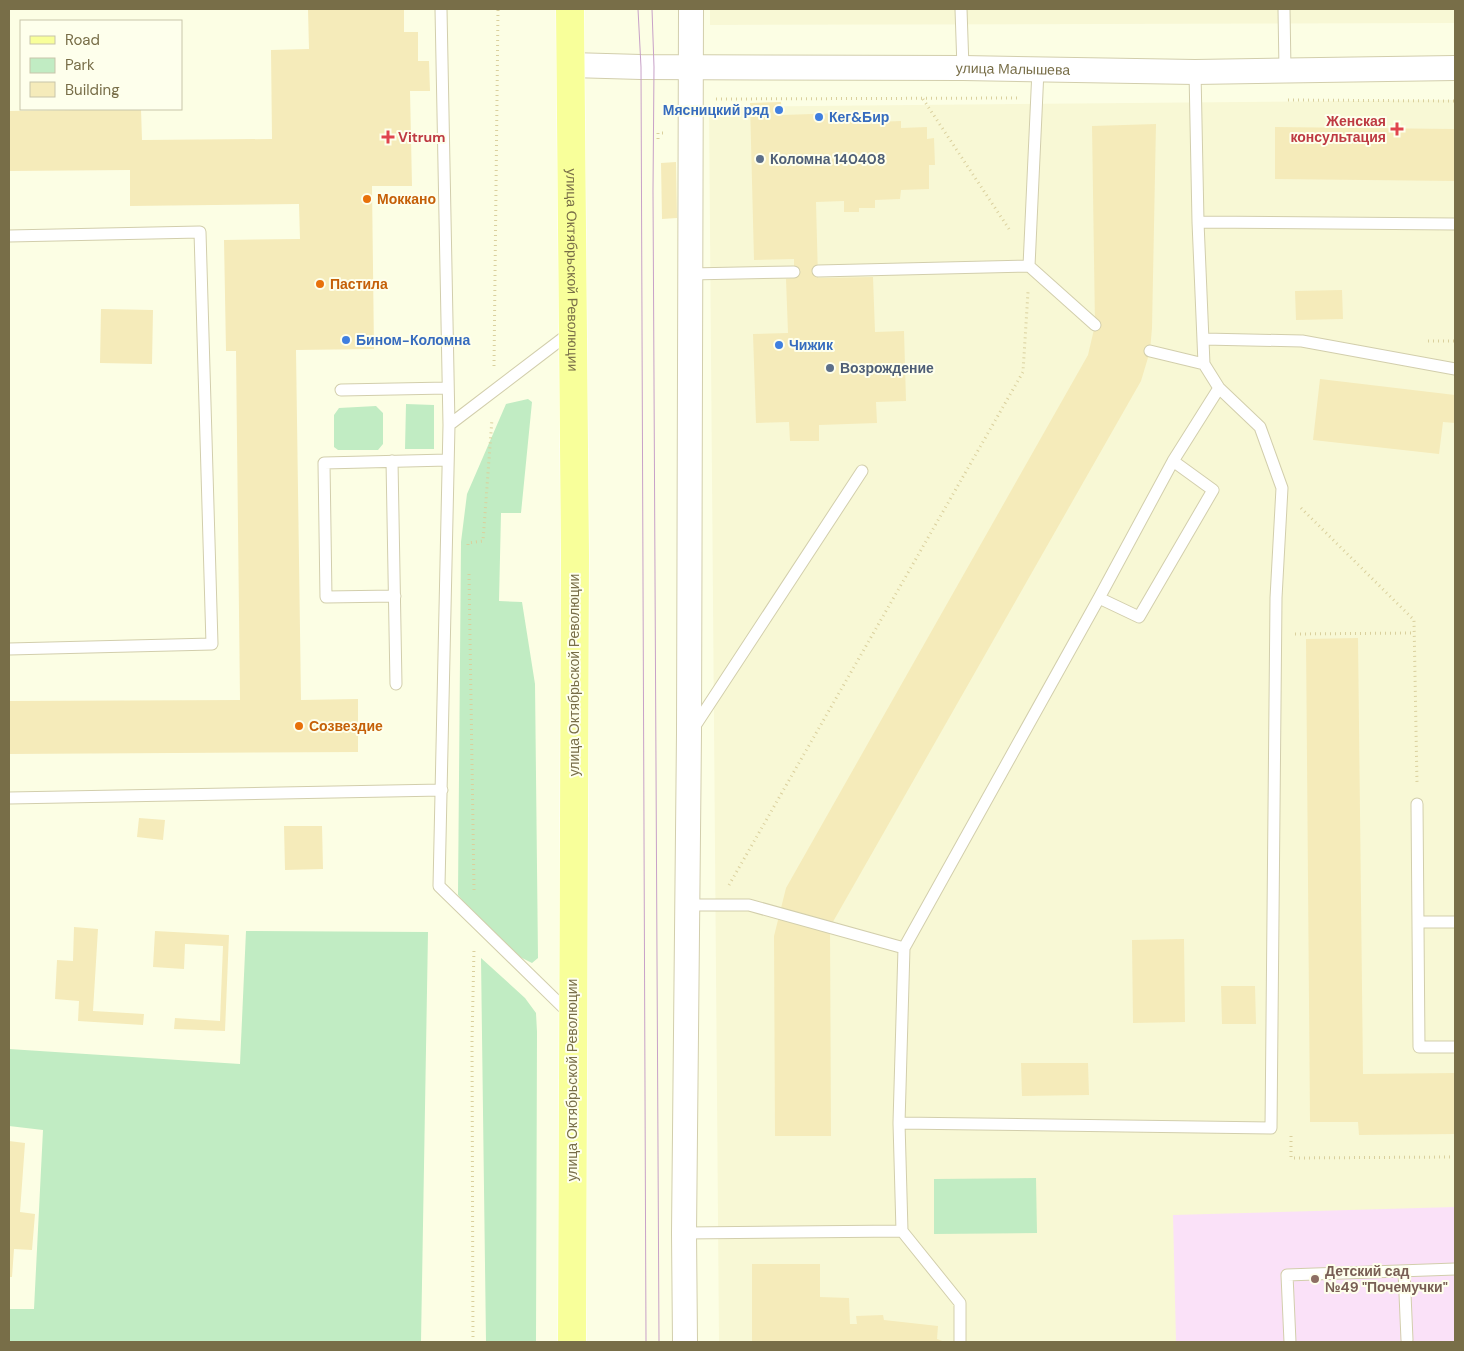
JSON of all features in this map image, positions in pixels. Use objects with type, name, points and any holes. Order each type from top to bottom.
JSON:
[{"type":"main road","name":"улица Октябрьской Революции","points":[[570,9],[575,556],[572,1342]]},
{"type":"street","points":[[685,1342],[684,1233],[690,733],[691,9]]},
{"type":"street","name":"улица Малышева","points":[[571,65],[1195,72],[1455,68]]},
{"type":"lane","points":[[441,9],[449,425],[439,886],[572,1016]]},
{"type":"lane","points":[[961,9],[963,68]]},
{"type":"lane","points":[[1284,9],[1285,70]]},
{"type":"lane","points":[[1030,266],[1038,70]]},
{"type":"lane","points":[[899,1123],[1271,1128],[1276,598],[1282,488],[1260,427],[1219,388],[1204,364],[1198,222],[1195,72]]},
{"type":"lane","points":[[1198,222],[1455,224]]},
{"type":"lane","points":[[9,236],[200,232],[212,644],[9,649]]},
{"type":"lane","points":[[818,272],[1030,266],[1095,325]]},
{"type":"lane","points":[[690,274],[794,272]]},
{"type":"lane","points":[[449,425],[573,330]]},
{"type":"lane","points":[[1204,339],[1302,341],[1455,369]]},
{"type":"lane","points":[[1150,351],[1204,364]]},
{"type":"lane","points":[[341,390],[448,388]]},
{"type":"lane","points":[[960,1342],[960,1304],[902,1230],[899,1123],[904,948],[1173,461],[1219,388]]},
{"type":"lane","points":[[395,596],[326,597],[324,463],[448,460]]},
{"type":"lane","points":[[392,461],[396,684]]},
{"type":"lane","points":[[1099,598],[1139,617],[1213,490],[1173,461]]},
{"type":"lane","points":[[690,733],[862,471]]},
{"type":"lane","points":[[9,798],[442,790]]},
{"type":"lane","points":[[1417,804],[1419,1047],[1455,1047]]},
{"type":"lane","points":[[687,905],[749,905],[904,948]]},
{"type":"lane","points":[[1419,922],[1455,922]]},
{"type":"lane","points":[[684,1233],[902,1230]]},
{"type":"lane","points":[[1290,1342],[1288,1275],[1455,1269]]},
{"type":"lane","points":[[1404,1271],[1408,1340]]},
{"type":"path","points":[[468,553],[468,544],[483,541],[494,391],[498,9]]},
{"type":"path","points":[[717,905],[1023,372],[1030,266],[1008,226],[923,99]]},
{"type":"path","points":[[1282,488],[1414,620],[1417,804]]},
{"type":"path","points":[[469,573],[474,920],[472,1041],[473,1342]]},
{"type":"path","points":[[1286,634],[1414,633]]},
{"type":"path","points":[[1291,1129],[1291,1158],[1455,1157]]},
{"type":"shaded area","points":[[710,9],[1455,9],[1455,23],[710,25]]},
{"type":"shaded area","points":[[1455,100],[1455,1342],[719,1342],[709,107]]},
{"type":"shaded area","name":"Детский сад №49 \"Почемучки\"","points":[[1455,1207],[1455,1342],[1176,1342],[1173,1215]]},
{"type":"green space","points":[[528,399],[532,402],[521,513],[501,513],[499,601],[522,602],[535,684],[538,958],[532,963],[502,948],[458,895],[461,542],[467,494],[506,404]]},
{"type":"green space","points":[[406,404],[434,405],[434,449],[405,449]]},
{"type":"green space","points":[[376,406],[383,413],[383,444],[378,450],[338,450],[334,447],[334,415],[339,408]]},
{"type":"green space","points":[[246,931],[428,932],[421,1342],[9,1342],[9,1309],[34,1309],[43,1130],[9,1126],[9,1049],[240,1064]]},
{"type":"green space","points":[[481,958],[525,998],[536,1013],[536,1342],[486,1342]]},
{"type":"green space","points":[[1036,1178],[1037,1233],[934,1234],[934,1179]]},
{"type":"building","points":[[308,9],[404,9],[404,32],[418,32],[418,61],[429,61],[430,91],[410,91],[412,186],[372,186],[374,349],[296,350],[301,700],[358,699],[358,752],[9,754],[9,701],[240,700],[236,351],[226,351],[224,240],[300,239],[299,204],[130,206],[130,170],[9,171],[9,111],[141,110],[142,140],[272,139],[271,50],[309,49]]},
{"type":"building","points":[[781,102],[782,115],[843,113],[843,117],[873,116],[874,122],[901,121],[901,128],[927,127],[927,139],[934,138],[935,165],[929,165],[929,189],[901,190],[900,199],[875,200],[875,208],[859,208],[859,212],[844,212],[844,201],[816,202],[818,278],[873,277],[875,332],[904,331],[906,401],[876,402],[877,423],[819,425],[819,441],[790,441],[789,422],[756,423],[753,334],[788,333],[786,279],[794,278],[794,259],[754,260],[750,103]]},
{"type":"building","points":[[1156,124],[1152,328],[1150,351],[1141,381],[830,927],[831,1136],[775,1136],[774,936],[786,888],[1088,355],[1095,325],[1092,126]]},
{"type":"building","points":[[1275,127],[1455,129],[1455,181],[1275,179]]},
{"type":"building","points":[[676,162],[677,218],[662,219],[661,163]]},
{"type":"building","points":[[1342,290],[1343,319],[1296,320],[1295,291]]},
{"type":"building","points":[[101,309],[153,310],[152,364],[100,363]]},
{"type":"building","points":[[1320,379],[1455,395],[1455,423],[1443,422],[1439,454],[1313,440]]},
{"type":"building","points":[[1358,638],[1363,1074],[1455,1073],[1455,1134],[1359,1135],[1358,1122],[1310,1122],[1306,639]]},
{"type":"building","points":[[139,818],[165,820],[163,840],[137,837]]},
{"type":"building","points":[[284,826],[322,826],[323,869],[285,870]]},
{"type":"building","points":[[74,927],[98,929],[93,1011],[144,1014],[143,1025],[78,1021],[79,1001],[55,999],[57,960],[73,961]]},
{"type":"building","points":[[155,931],[229,935],[225,1031],[174,1029],[175,1018],[220,1021],[223,946],[185,944],[184,969],[153,967]]},
{"type":"building","points":[[1184,939],[1185,1022],[1133,1023],[1132,940]]},
{"type":"building","points":[[1221,986],[1255,986],[1256,1024],[1222,1024]]},
{"type":"building","points":[[1021,1063],[1088,1063],[1089,1095],[1022,1096]]},
{"type":"building","points":[[9,1141],[25,1143],[20,1212],[35,1214],[32,1250],[14,1249],[12,1277],[9,1277]]},
{"type":"building","points":[[752,1264],[820,1264],[820,1297],[849,1298],[850,1324],[857,1324],[856,1316],[883,1315],[884,1320],[938,1326],[937,1339],[945,1342],[752,1342]]},
{"type":"tram line","points":[[638,9],[641,67],[646,1342]]},
{"type":"tram line","points":[[652,9],[654,67],[659,1342]]},
{"type":"place","name":"Мясницкий ряд","points":[[779,110]]},
{"type":"place","name":"Кег&Бир","points":[[819,117]]},
{"type":"place","name":"Женская консультация","points":[[1397,129]]},
{"type":"place","name":"Vitrum","points":[[388,137]]},
{"type":"place","name":"Коломна 140408","points":[[760,159]]},
{"type":"place","name":"Моккано","points":[[367,199]]},
{"type":"place","name":"Пастила","points":[[320,284]]},
{"type":"place","name":"Бином-Коломна","points":[[346,340]]},
{"type":"place","name":"Чижик","points":[[779,345]]},
{"type":"place","name":"Возрождение","points":[[830,368]]},
{"type":"place","name":"Созвездие","points":[[299,726]]},
{"type":"place","name":"Детский сад №49 \"Почемучки\"","points":[[1315,1279]]}]
